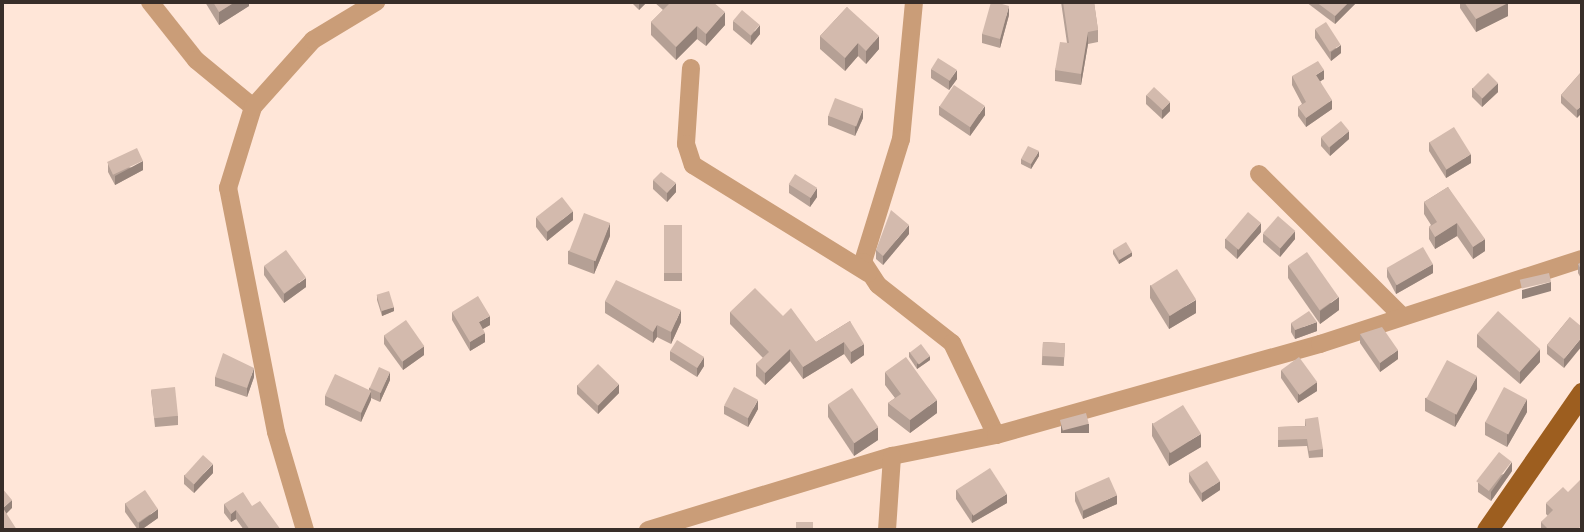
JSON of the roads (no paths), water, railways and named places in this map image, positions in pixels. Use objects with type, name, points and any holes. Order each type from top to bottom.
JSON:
[{"type":"main road","points":[[1487,530],[1582,393]]},
{"type":"street","points":[[150,2],[196,60],[253,107]]},
{"type":"street","points":[[305,530],[276,432],[260,328],[230,221],[228,188],[253,107],[313,40],[376,2]]},
{"type":"street","points":[[868,273],[864,250],[901,139],[914,2]]},
{"type":"street","points":[[691,68],[686,144],[693,165],[868,273],[953,343],[996,435]]},
{"type":"street","points":[[1259,174],[1402,316]]},
{"type":"street","points":[[648,530],[892,456],[996,435],[1402,316],[1582,259]]},
{"type":"street","points":[[887,530],[892,456]]}]
